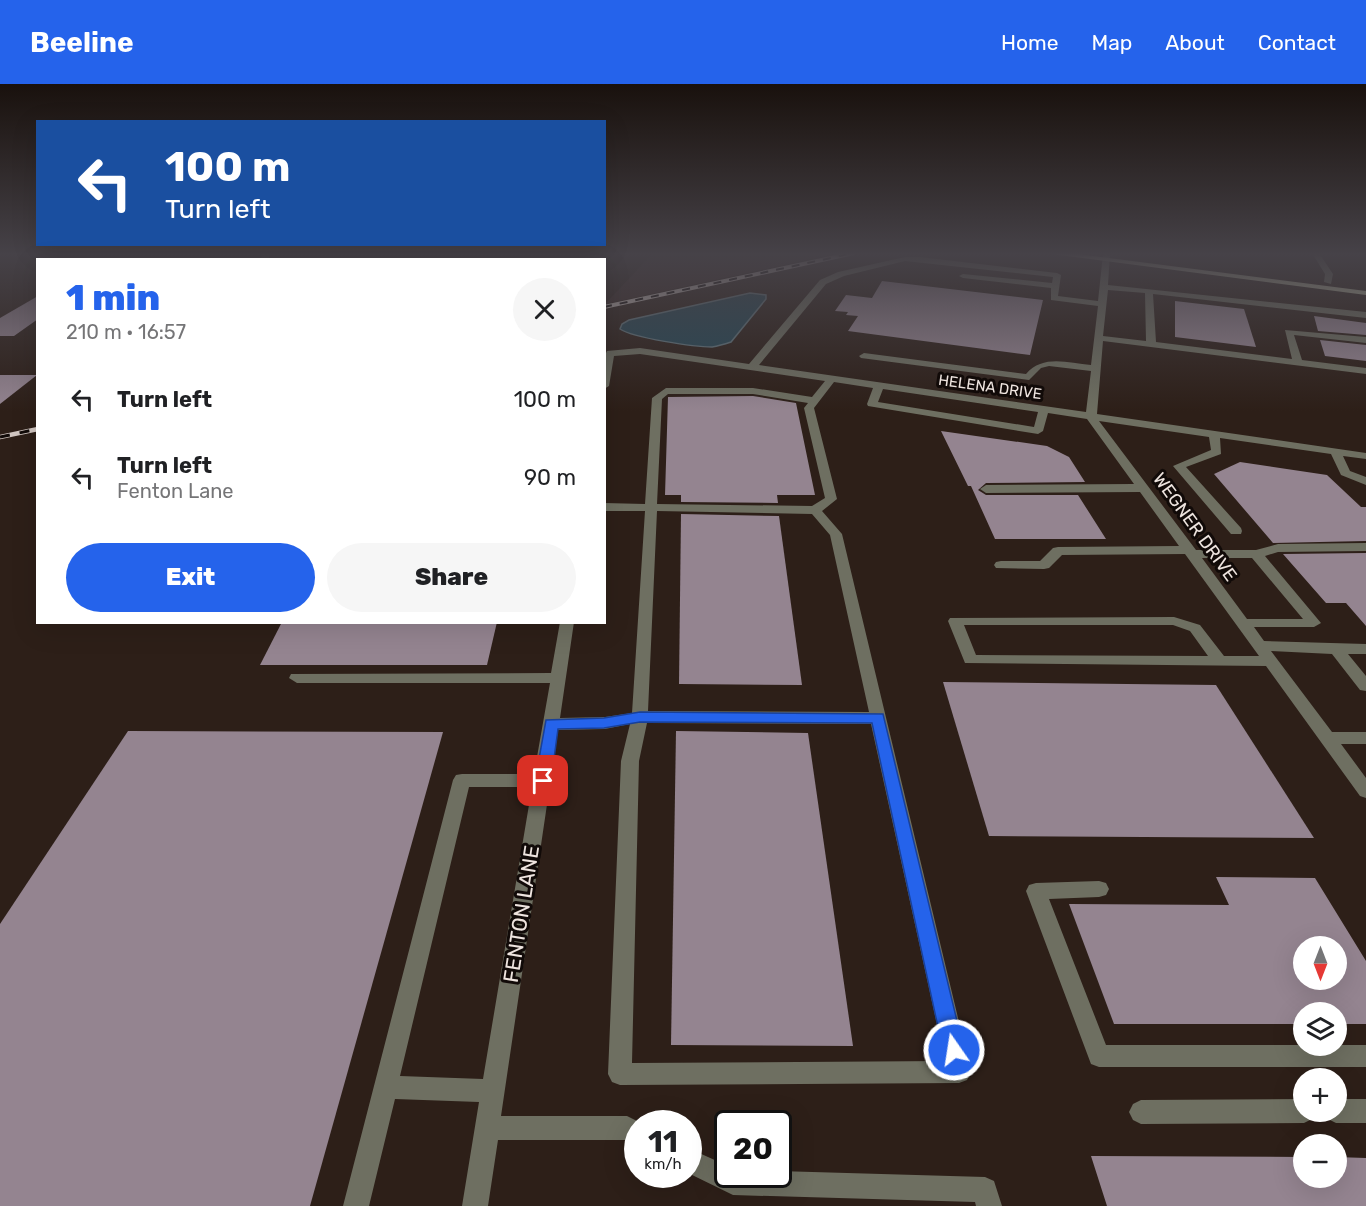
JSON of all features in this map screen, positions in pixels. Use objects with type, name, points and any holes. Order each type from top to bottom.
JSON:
[{"type":"street","points":[[752,367],[803,305]]},
{"type":"street","points":[[1091,417],[1102,305]]},
{"type":"street","points":[[1150,305],[1151,344]]},
{"type":"street","points":[[1275,305],[1366,315]]},
{"type":"street","points":[[1298,363],[1288,332],[1366,340]]},
{"type":"street","points":[[1099,338],[1366,371]]},
{"type":"street","name":"HELENA DRIVE","points":[[606,375],[610,352],[640,351],[1366,456]]},
{"type":"street","points":[[864,356],[1029,377],[1038,366],[1049,363],[1096,369]]},
{"type":"street","points":[[606,507],[815,510],[831,499],[809,408],[831,379]]},
{"type":"street","points":[[879,386],[872,404],[1038,431],[1044,410]]},
{"type":"street","points":[[815,401],[753,391],[666,391],[657,398],[640,717],[630,761],[620,1074],[958,1072],[836,534],[815,510]]},
{"type":"street","name":"WEGNER DRIVE","points":[[1091,417],[1363,784]]},
{"type":"street","points":[[1214,435],[1217,452],[1179,466],[1236,531]]},
{"type":"street","points":[[1336,452],[1345,473],[1366,481]]},
{"type":"street","points":[[986,489],[1143,488]]},
{"type":"street","points":[[1000,565],[1044,565],[1058,551],[1256,554],[1278,548],[1366,547]]},
{"type":"street","points":[[1243,623],[1314,623],[1256,554]]},
{"type":"street","points":[[1220,660],[1195,628],[1174,621],[955,621],[970,660],[1270,661]]},
{"type":"street","name":"FENTON LANE","points":[[476,1206],[567,624]]},
{"type":"street","points":[[1259,646],[1366,649]]},
{"type":"street","points":[[1336,649],[1366,686]]},
{"type":"street","points":[[297,678],[559,678]]},
{"type":"street","points":[[551,724],[604,723],[640,717],[878,718]]},
{"type":"street","points":[[1327,738],[1366,738]]},
{"type":"street","points":[[356,1206],[462,780],[543,781]]},
{"type":"street","points":[[1099,889],[1036,891],[1099,1056],[1366,1056]]},
{"type":"street","points":[[385,1087],[494,1090]]},
{"type":"street","points":[[1141,1112],[1293,1111]]},
{"type":"street","points":[[1347,1111],[1366,1111]]},
{"type":"street","points":[[488,1128],[624,1128]]},
{"type":"street","points":[[702,1167],[733,1182],[985,1190],[989,1206]]},
{"type":"water","points":[[695,305],[761,305],[731,342],[712,347],[679,344],[637,336],[620,329],[622,324],[629,320]]},
{"type":"building","points":[[22,305],[36,305],[36,320],[14,336],[0,336],[0,318]]},
{"type":"building","points":[[839,305],[1042,305],[1030,355],[848,331],[858,316],[835,311]]},
{"type":"building","points":[[1175,305],[1213,305],[1244,309],[1256,347],[1175,337]]},
{"type":"building","points":[[1314,316],[1366,323],[1366,335],[1318,331]]},
{"type":"building","points":[[1320,340],[1366,345],[1366,361],[1325,356]]},
{"type":"building","points":[[0,375],[36,375],[36,376],[0,404]]},
{"type":"building","points":[[753,396],[796,403],[815,495],[777,495],[778,503],[681,502],[681,495],[665,495],[668,397]]},
{"type":"building","points":[[941,431],[1047,446],[1069,457],[1085,482],[986,483],[978,490],[986,495],[1078,495],[1106,539],[995,539],[971,486],[968,486]]},
{"type":"building","points":[[1240,462],[1327,475],[1361,507],[1366,507],[1366,541],[1273,543],[1214,474]]},
{"type":"building","points":[[681,514],[779,516],[802,685],[679,684]]},
{"type":"building","points":[[1366,553],[1366,626],[1346,603],[1326,603],[1283,554]]},
{"type":"building","points":[[281,624],[497,624],[487,665],[260,665]]},
{"type":"building","points":[[943,682],[1216,685],[1314,838],[989,836]]},
{"type":"building","points":[[128,731],[443,732],[310,1206],[0,1206],[0,924]]},
{"type":"building","points":[[676,731],[808,733],[853,1046],[671,1045]]},
{"type":"building","points":[[1216,877],[1315,878],[1366,961],[1366,1024],[1347,1024],[1347,1002],[1293,1002],[1293,1024],[1114,1024],[1069,904],[1229,905]]},
{"type":"building","points":[[1091,1156],[1293,1157],[1293,1188],[1347,1188],[1347,1157],[1366,1158],[1366,1206],[1107,1206]]},
{"type":"railway","points":[[606,307],[612,305]]},
{"type":"railway","points":[[0,437],[36,429]]},
{"type":"route","points":[[543,781],[551,724],[604,723],[640,717],[878,718],[954,1050]]}]
